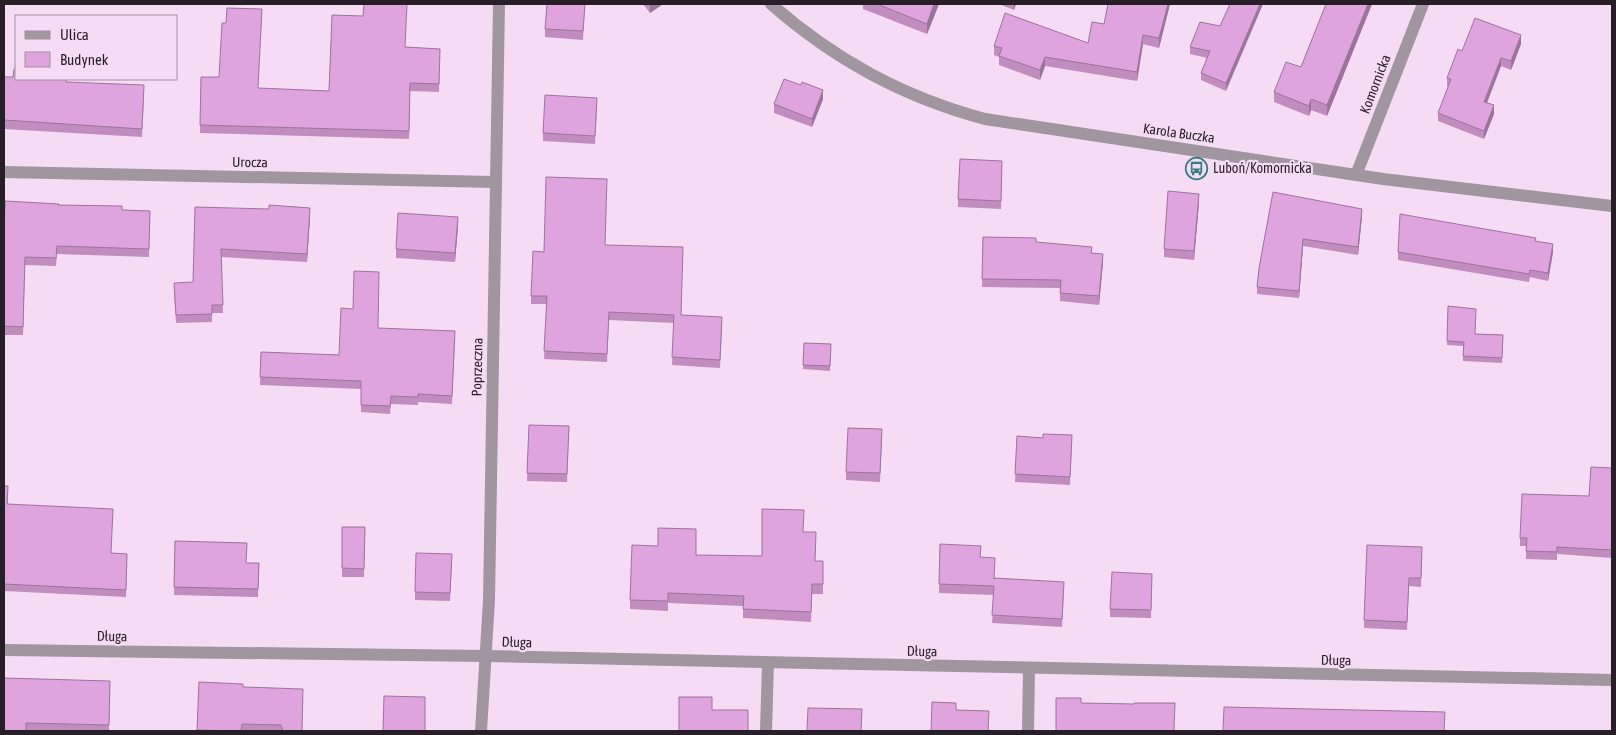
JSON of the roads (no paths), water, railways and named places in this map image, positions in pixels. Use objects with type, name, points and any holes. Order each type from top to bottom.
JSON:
[{"type":"street","name":"Poprzeczna","points":[[481,731],[489,590],[499,4]]},
{"type":"street","name":"Karola Buczka","points":[[771,4],[826,48],[847,62],[894,86],[952,110],[985,119],[1021,126],[1413,184],[1612,206]]},
{"type":"street","name":"Komornicka","points":[[1356,175],[1423,4]]},
{"type":"street","name":"Urocza","points":[[4,172],[495,182]]},
{"type":"street","name":"Długa","points":[[4,650],[485,656],[1612,680]]},
{"type":"street","points":[[766,731],[768,663]]},
{"type":"street","points":[[1028,731],[1029,668]]},
{"type":"place","name":"Luboń/Komornicka","points":[[1197,168]]}]
